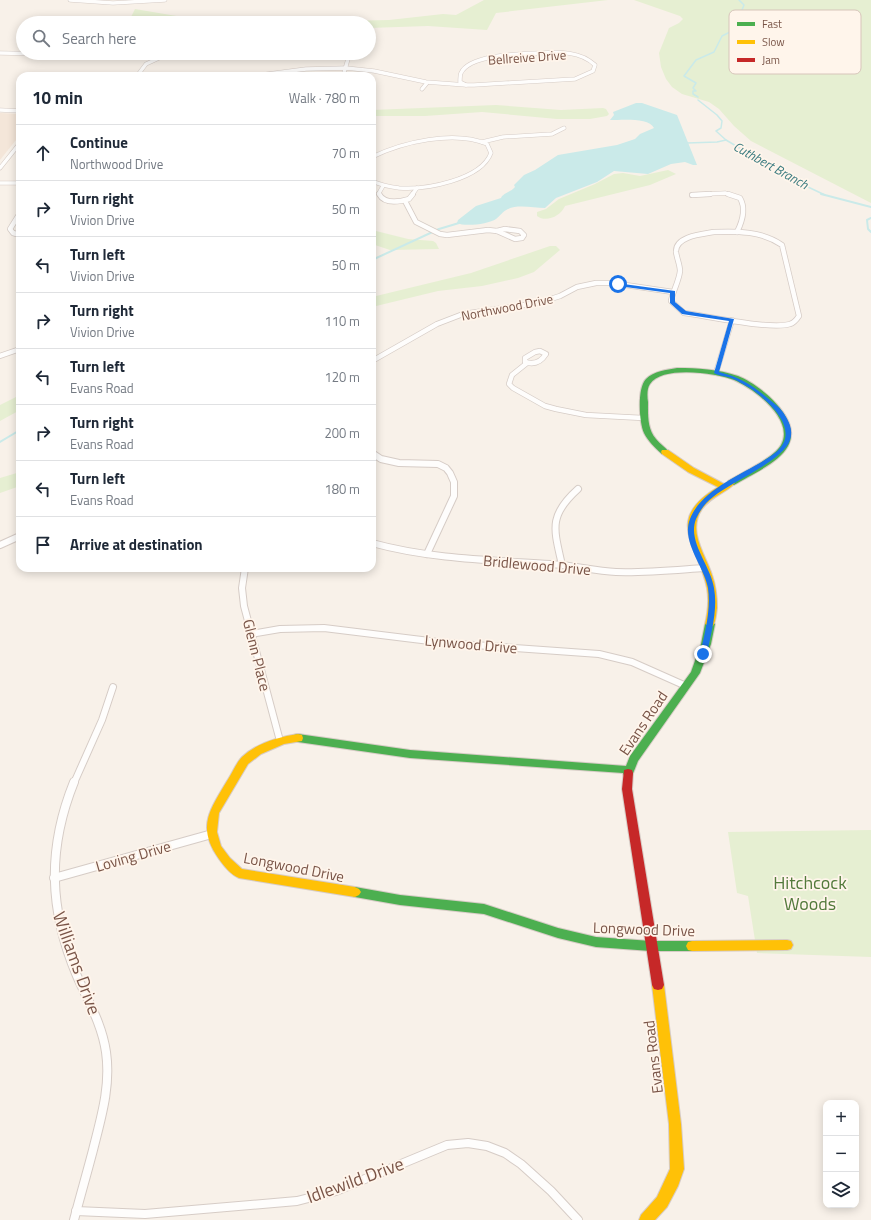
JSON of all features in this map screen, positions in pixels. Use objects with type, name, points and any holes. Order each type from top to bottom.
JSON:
[{"type":"street","points":[[70,0],[120,3],[164,0]]},
{"type":"street","points":[[0,53],[16,53]]},
{"type":"street","name":"Bellreive Drive","points":[[376,72],[427,83],[466,85],[492,86],[560,82],[586,75],[594,70],[595,65],[588,59],[565,53],[493,57],[474,62],[462,71],[459,78],[460,82],[466,85]]},
{"type":"street","points":[[139,72],[146,64],[155,60]]},
{"type":"street","points":[[344,72],[348,60]]},
{"type":"street","name":"Bellreive Drive","points":[[284,72],[346,68],[375,72]]},
{"type":"street","points":[[422,89],[427,83]]},
{"type":"street","points":[[0,110],[16,111]]},
{"type":"street","points":[[482,142],[503,137],[552,134],[564,128]]},
{"type":"street","points":[[376,183],[383,186],[417,188],[443,183],[470,173],[483,166],[488,161],[491,154],[490,148],[482,142],[467,138],[445,138],[392,148],[378,154]]},
{"type":"street","points":[[0,168],[16,148]]},
{"type":"street","points":[[0,182],[16,184]]},
{"type":"street","points":[[0,186],[16,185]]},
{"type":"street","points":[[383,186],[379,193],[381,198],[392,202],[405,200],[412,196],[417,188]]},
{"type":"street","points":[[692,195],[725,192],[740,198],[742,201],[743,218],[737,232]]},
{"type":"street","points":[[405,200],[416,222],[440,234],[447,235],[488,230],[497,231],[515,239],[522,238],[524,235],[512,229],[497,231]]},
{"type":"street","points":[[16,219],[10,229],[13,233],[16,233]]},
{"type":"street","points":[[720,232],[737,232],[770,237],[782,246],[799,316],[793,322],[780,326],[684,313],[672,303],[673,292],[680,272],[680,263],[676,251],[679,244],[687,238],[720,232]]},
{"type":"street","name":"Northwood Drive","points":[[376,359],[452,318],[547,301],[587,284],[612,283],[673,292]]},
{"type":"street","points":[[724,487],[675,460],[659,447],[647,433],[643,418],[644,392],[646,383],[652,377],[661,373],[672,371],[716,373],[732,320]]},
{"type":"street","points":[[0,356],[16,350]]},
{"type":"street","points":[[527,363],[510,377],[509,384],[513,388],[545,406],[581,414],[643,418]]},
{"type":"street","name":"Evans Road","points":[[646,1220],[669,1192],[677,1169],[675,1124],[659,989],[627,789],[627,781],[629,770],[634,759],[700,664],[706,644],[711,620],[711,586],[692,539],[693,520],[696,512],[705,501],[724,487],[778,453],[785,445],[789,431],[785,420],[778,410],[757,391],[734,378],[716,373]]},
{"type":"street","points":[[376,456],[381,459],[400,463],[435,463],[446,468],[450,473],[454,482],[454,496],[427,554]]},
{"type":"street","points":[[562,565],[555,524],[556,517],[565,498],[578,489]]},
{"type":"street","points":[[0,545],[16,538]]},
{"type":"street","name":"Bridlewood Drive","points":[[376,544],[427,554],[484,560],[562,565],[613,572],[704,568]]},
{"type":"street","name":"Glenn Place","points":[[244,572],[242,597],[280,741]]},
{"type":"street","name":"Lynwood Drive","points":[[251,634],[280,629],[324,628],[446,643],[599,654],[632,662],[686,686]]},
{"type":"street","name":"Williams Drive","points":[[74,1220],[104,1108],[107,1090],[107,1059],[102,1032],[77,976],[61,925],[56,905],[54,855],[67,801],[105,714],[113,687]]},
{"type":"street","name":"Longwood Drive","points":[[629,770],[410,754],[302,739],[280,741],[257,751],[244,761],[214,813],[211,822],[212,834],[217,848],[225,862],[239,873],[400,900],[484,909],[580,940],[607,944],[652,946],[787,944]]},
{"type":"street","name":"Loving Drive","points":[[54,878],[212,834]]},
{"type":"street","name":"Idlewild Drive","points":[[76,1211],[145,1214],[297,1201],[336,1191],[446,1145],[466,1142],[495,1148],[518,1162],[544,1182],[578,1220]]},
{"type":"shaded area","points":[[0,113],[16,114],[16,140],[0,160]]},
{"type":"green space","points":[[484,0],[608,0],[496,13],[487,30],[428,26],[376,28],[376,20],[443,14],[456,15]]},
{"type":"green space","points":[[634,0],[871,0],[871,203],[751,141],[734,126],[719,109],[709,102],[682,94],[672,87],[666,79],[661,67],[659,53],[669,28],[679,23],[683,19],[680,16]]},
{"type":"green space","points":[[135,9],[176,16],[132,16]]},
{"type":"green space","points":[[496,105],[561,110],[603,108],[606,109],[609,114],[607,116],[590,119],[557,119],[482,112],[425,116],[376,116],[376,110]]},
{"type":"green space","points":[[668,170],[676,174],[650,185],[565,206],[560,213],[549,219],[537,216],[537,212],[546,209],[559,199],[595,184],[614,174],[623,173],[640,176]]},
{"type":"green space","points":[[376,231],[408,239],[433,241],[439,249],[390,250],[376,245]]},
{"type":"green space","points":[[550,246],[556,246],[560,250],[534,272],[518,278],[482,286],[438,291],[376,306],[376,296],[471,273]]},
{"type":"green space","points":[[16,397],[16,412],[0,421],[0,405]]},
{"type":"green space","points":[[16,473],[16,487],[0,493],[0,478]]},
{"type":"green space","name":"Hitchcock Woods","points":[[871,830],[871,957],[757,953],[748,896],[737,893],[728,832]]},
{"type":"water","points":[[636,103],[642,103],[677,115],[697,165],[685,162],[671,164],[648,174],[614,171],[597,182],[556,198],[545,208],[516,207],[506,210],[493,221],[471,225],[457,223],[458,220],[476,206],[501,198],[515,187],[514,185],[524,175],[535,170],[558,155],[617,145],[635,139],[640,134],[654,128],[647,122],[610,120],[614,115],[613,112]]},
{"type":"waterway","name":"Cuthbert Branch","points":[[739,0],[744,5],[742,10]]},
{"type":"waterway","name":"Cuthbert Branch","points":[[698,97],[693,94],[693,91],[696,91],[693,88],[696,83],[684,76],[696,60],[714,52],[722,36],[729,32]]},
{"type":"waterway","name":"Cuthbert Branch","points":[[698,100],[717,115],[722,121],[721,128],[716,131],[726,140]]},
{"type":"waterway","points":[[687,143],[717,142],[726,140]]},
{"type":"waterway","name":"Cuthbert Branch","points":[[726,140],[788,172],[808,187],[825,195]]},
{"type":"waterway","name":"Cuthbert Branch","points":[[821,194],[871,207]]},
{"type":"waterway","name":"Cuthbert Branch","points":[[871,218],[867,220],[868,229],[871,232]]},
{"type":"waterway","points":[[376,258],[439,229],[459,223]]},
{"type":"waterway","points":[[0,442],[16,432]]},
{"type":"traffic: fast","points":[[665,452],[650,438],[646,428],[644,416],[644,394],[648,381],[655,375],[677,370],[703,371],[736,378],[754,388],[773,405],[781,414],[786,425],[788,435],[785,445],[776,455],[761,466],[731,483]]},
{"type":"traffic: fast","points":[[628,773],[634,759],[695,673],[706,644],[710,624]]},
{"type":"traffic: fast","points":[[298,738],[410,754],[629,770]]},
{"type":"traffic: fast","points":[[355,892],[400,900],[484,909],[558,933],[596,942],[651,946],[692,946]]},
{"type":"traffic: slow","points":[[665,452],[691,470],[724,487]]},
{"type":"traffic: slow","points":[[710,624],[712,615],[711,587],[693,540],[691,530],[693,519],[699,508],[710,496],[731,483]]},
{"type":"traffic: slow","points":[[298,738],[283,740],[257,751],[244,761],[214,813],[212,832],[216,847],[226,861],[239,873],[355,892]]},
{"type":"traffic: slow","points":[[692,946],[787,945]]},
{"type":"traffic: slow","points":[[646,1220],[662,1202],[673,1181],[677,1169],[675,1124],[658,985]]},
{"type":"traffic: jam","points":[[628,773],[627,789],[658,985]]},
{"type":"route","points":[[618,284],[673,292],[672,303],[684,313],[732,320],[716,373],[734,378],[752,387],[774,405],[782,414],[789,431],[785,445],[774,457],[717,491],[710,496],[696,512],[691,526],[692,539],[711,586],[712,597],[711,620],[703,654]]}]
